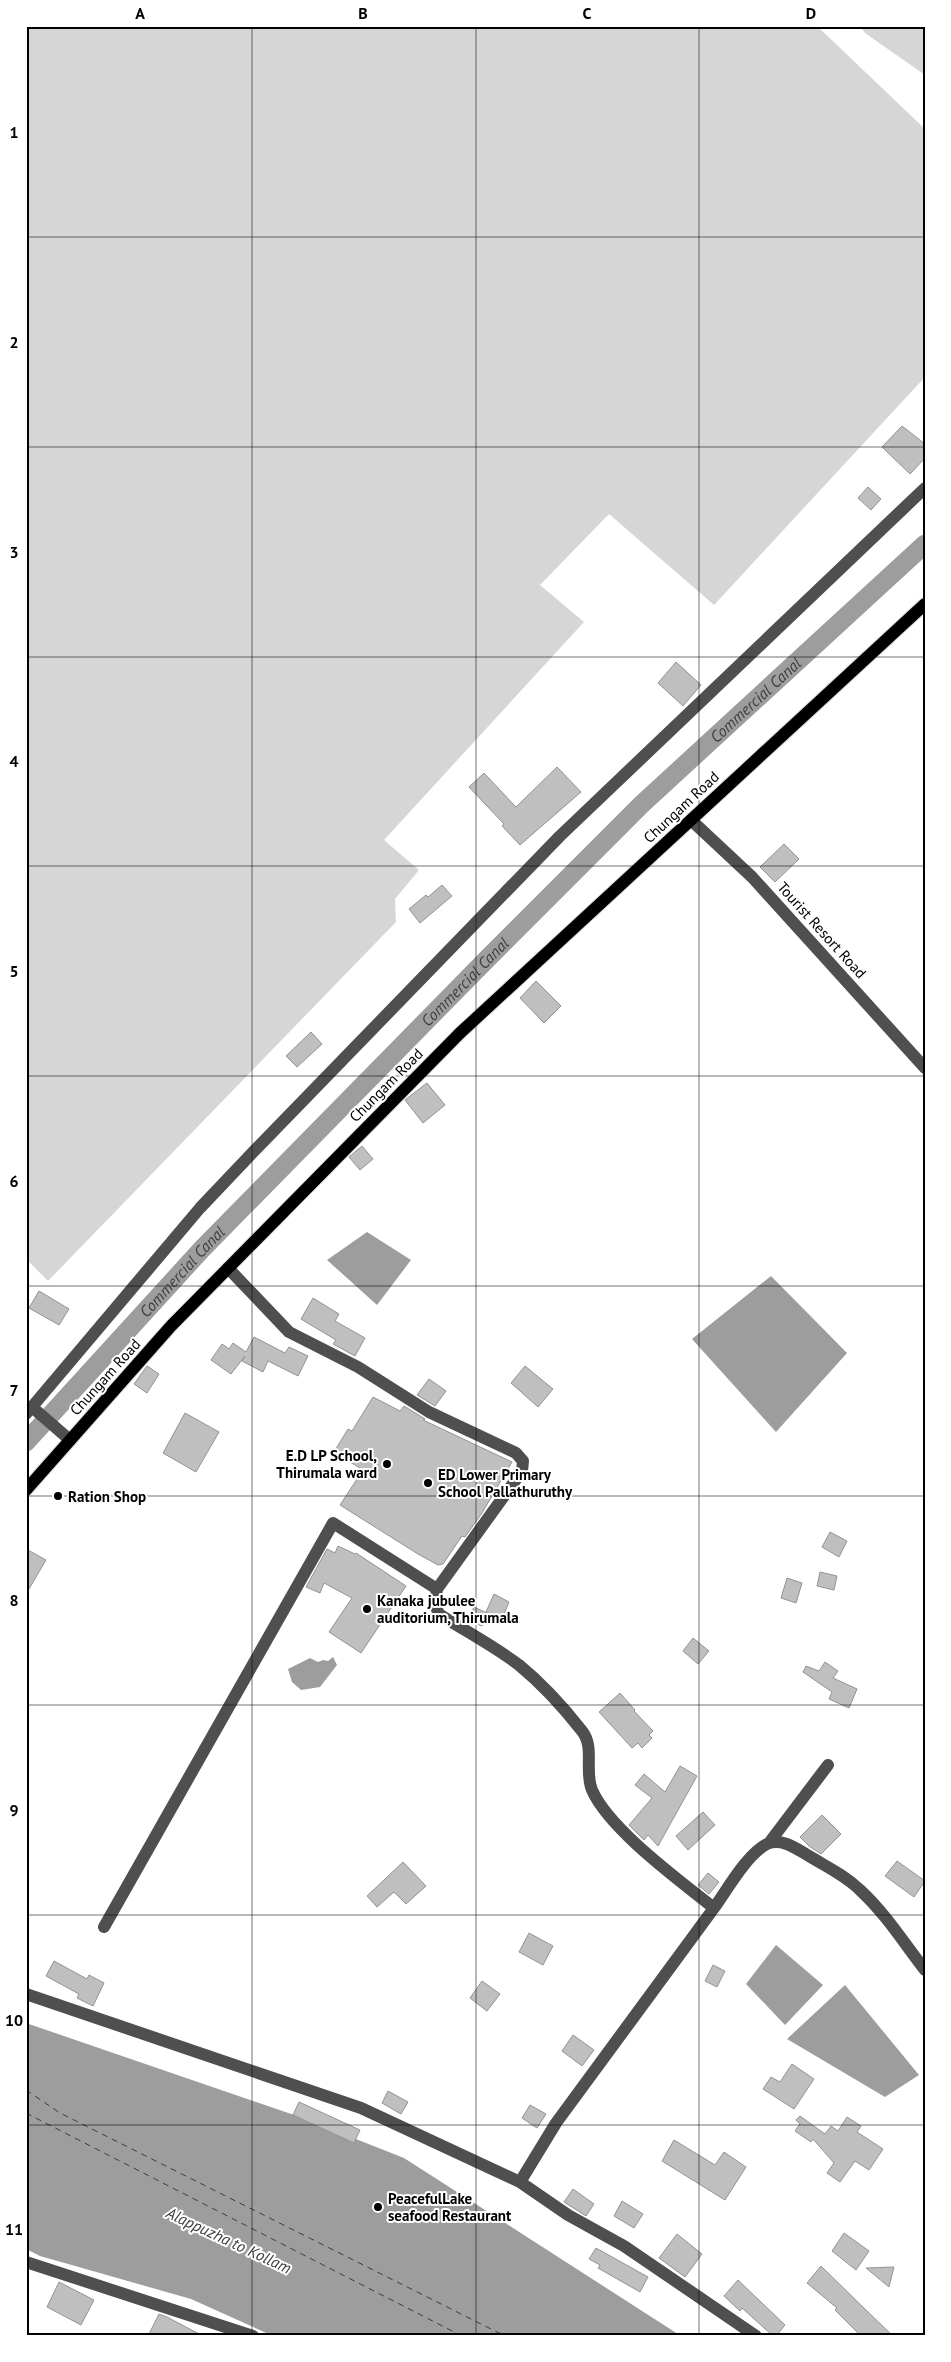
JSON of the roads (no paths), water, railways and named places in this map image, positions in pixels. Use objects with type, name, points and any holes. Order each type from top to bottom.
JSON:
[{"type":"main road","name":"Chungam Road","points":[[26,1490],[171,1326],[460,1033],[925,604]]},
{"type":"street","points":[[70,1440],[29,1410],[200,1208],[560,836],[925,488]]},
{"type":"street","name":"Tourist Resort Road","points":[[690,820],[752,877],[925,1068]]},
{"type":"street","points":[[228,1268],[289,1332],[358,1367],[429,1412],[516,1453],[523,1460],[522,1471],[437,1589],[435,1605],[439,1614],[519,1665],[583,1732],[588,1748],[588,1774],[591,1788],[601,1807],[624,1831],[714,1908]]},
{"type":"street","points":[[104,1927],[333,1523],[437,1589]]},
{"type":"street","points":[[520,2182],[546,2137],[756,1851],[769,1843],[828,1765]]},
{"type":"street","points":[[769,1843],[780,1842],[793,1846],[847,1878],[882,1913],[925,1970]]},
{"type":"street","points":[[26,1994],[361,2108],[520,2182],[568,2215],[632,2251],[756,2336]]},
{"type":"street","points":[[26,2262],[253,2336]]},
{"type":"water","points":[[367,1232],[411,1260],[377,1305],[327,1260]]},
{"type":"water","points":[[771,1276],[847,1353],[776,1432],[692,1339]]},
{"type":"water","points":[[333,1657],[337,1665],[320,1687],[301,1690],[292,1682],[288,1669],[310,1658],[318,1662],[328,1661]]},
{"type":"water","points":[[776,1945],[823,1985],[785,2025],[746,1984]]},
{"type":"water","points":[[845,1985],[919,2075],[885,2097],[787,2039]]},
{"type":"water","name":"Alappuzha to Kollam","points":[[26,2023],[300,2117],[404,2158],[681,2336],[273,2336],[191,2299],[40,2256],[26,2249]]},
{"type":"waterway","name":"Commercial Canal","points":[[26,1442],[202,1249],[642,804],[925,544]]},
{"type":"place","name":"E.D LP School, Thirumala ward","points":[[387,1464]]},
{"type":"place","name":"ED Lower Primary School Pallathuruthy","points":[[428,1483]]},
{"type":"place","name":"Ration Shop","points":[[58,1496]]},
{"type":"place","name":"Kanaka jubulee auditorium, Thirumala","points":[[367,1609]]},
{"type":"place","name":"PeacefulLake seafood Restaurant","points":[[378,2207]]}]
